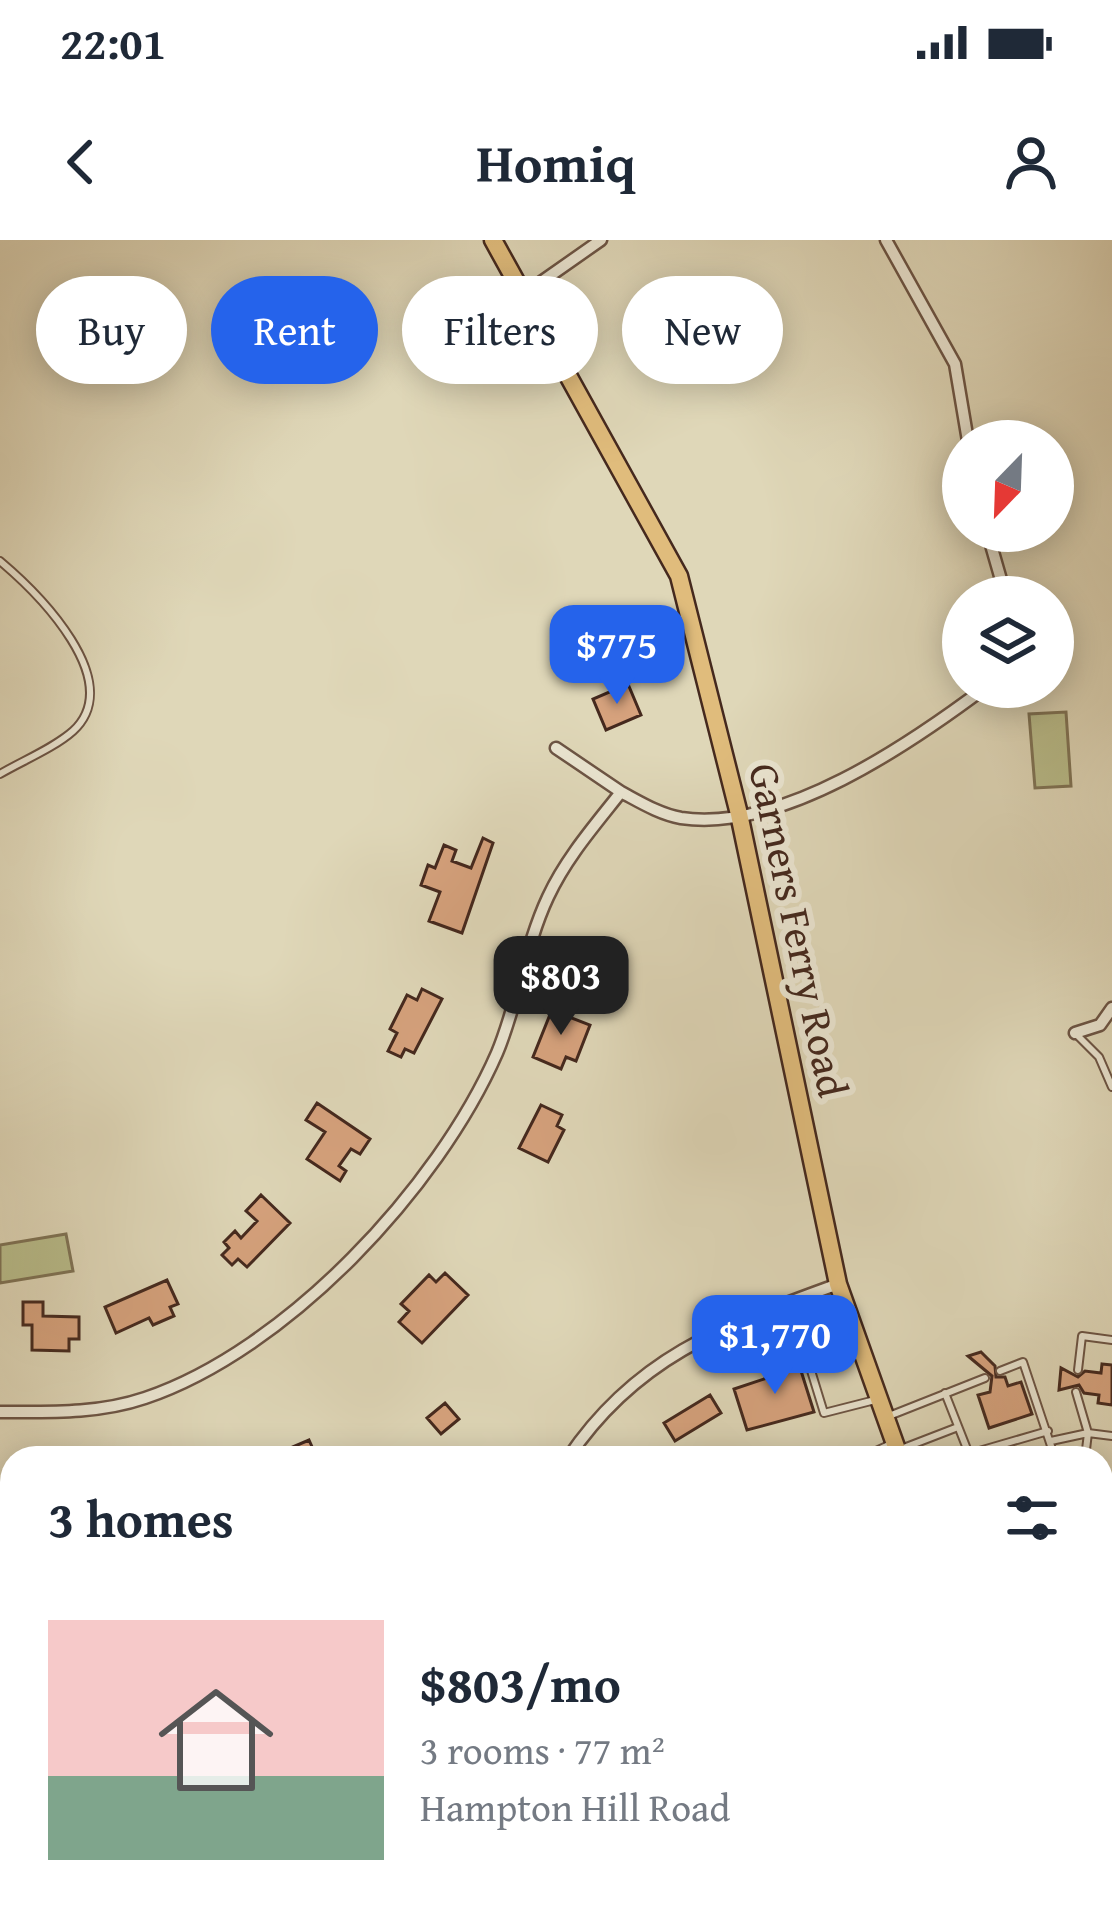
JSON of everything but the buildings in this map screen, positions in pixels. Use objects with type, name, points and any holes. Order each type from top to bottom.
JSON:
[{"type":"main road","name":"Garners Ferry Road","points":[[493,240],[514,276]]},
{"type":"main road","name":"Garners Ferry Road","points":[[573,384],[679,577],[739,814],[838,1284],[896,1446]]},
{"type":"street","points":[[550,276],[601,240]]},
{"type":"street","points":[[886,240],[955,364],[964,420]]},
{"type":"street","points":[[556,748],[621,792],[684,818],[739,814],[825,792],[954,708]]},
{"type":"street","points":[[0,1412],[82,1412],[146,1398],[218,1363],[300,1306],[397,1209],[448,1145],[496,1053],[547,898],[572,854],[621,792]]},
{"type":"street","points":[[1075,1034],[1100,1025],[1112,1008]]},
{"type":"street","points":[[578,1446],[630,1382],[719,1328],[838,1284]]},
{"type":"lane","points":[[0,561],[60,622],[91,685],[90,702],[73,731],[0,775]]},
{"type":"lane","points":[[1075,1034],[1100,1057],[1112,1087]]},
{"type":"lane","points":[[855,1334],[805,1351],[824,1413],[882,1408],[985,1378]]},
{"type":"lane","points":[[1078,1370],[1082,1336],[1112,1340]]},
{"type":"lane","points":[[1000,1371],[1023,1362],[1051,1446]]},
{"type":"lane","points":[[1076,1392],[1088,1433],[1086,1446]]},
{"type":"lane","points":[[945,1393],[966,1446]]},
{"type":"lane","points":[[908,1446],[958,1427]]},
{"type":"lane","points":[[996,1446],[1048,1431]]},
{"type":"lane","points":[[1050,1441],[1088,1433],[1112,1436]]},
{"type":"green space","points":[[1066,712],[1071,786],[1035,788],[1029,714]]},
{"type":"green space","points":[[66,1234],[73,1271],[0,1283],[0,1245]]}]
